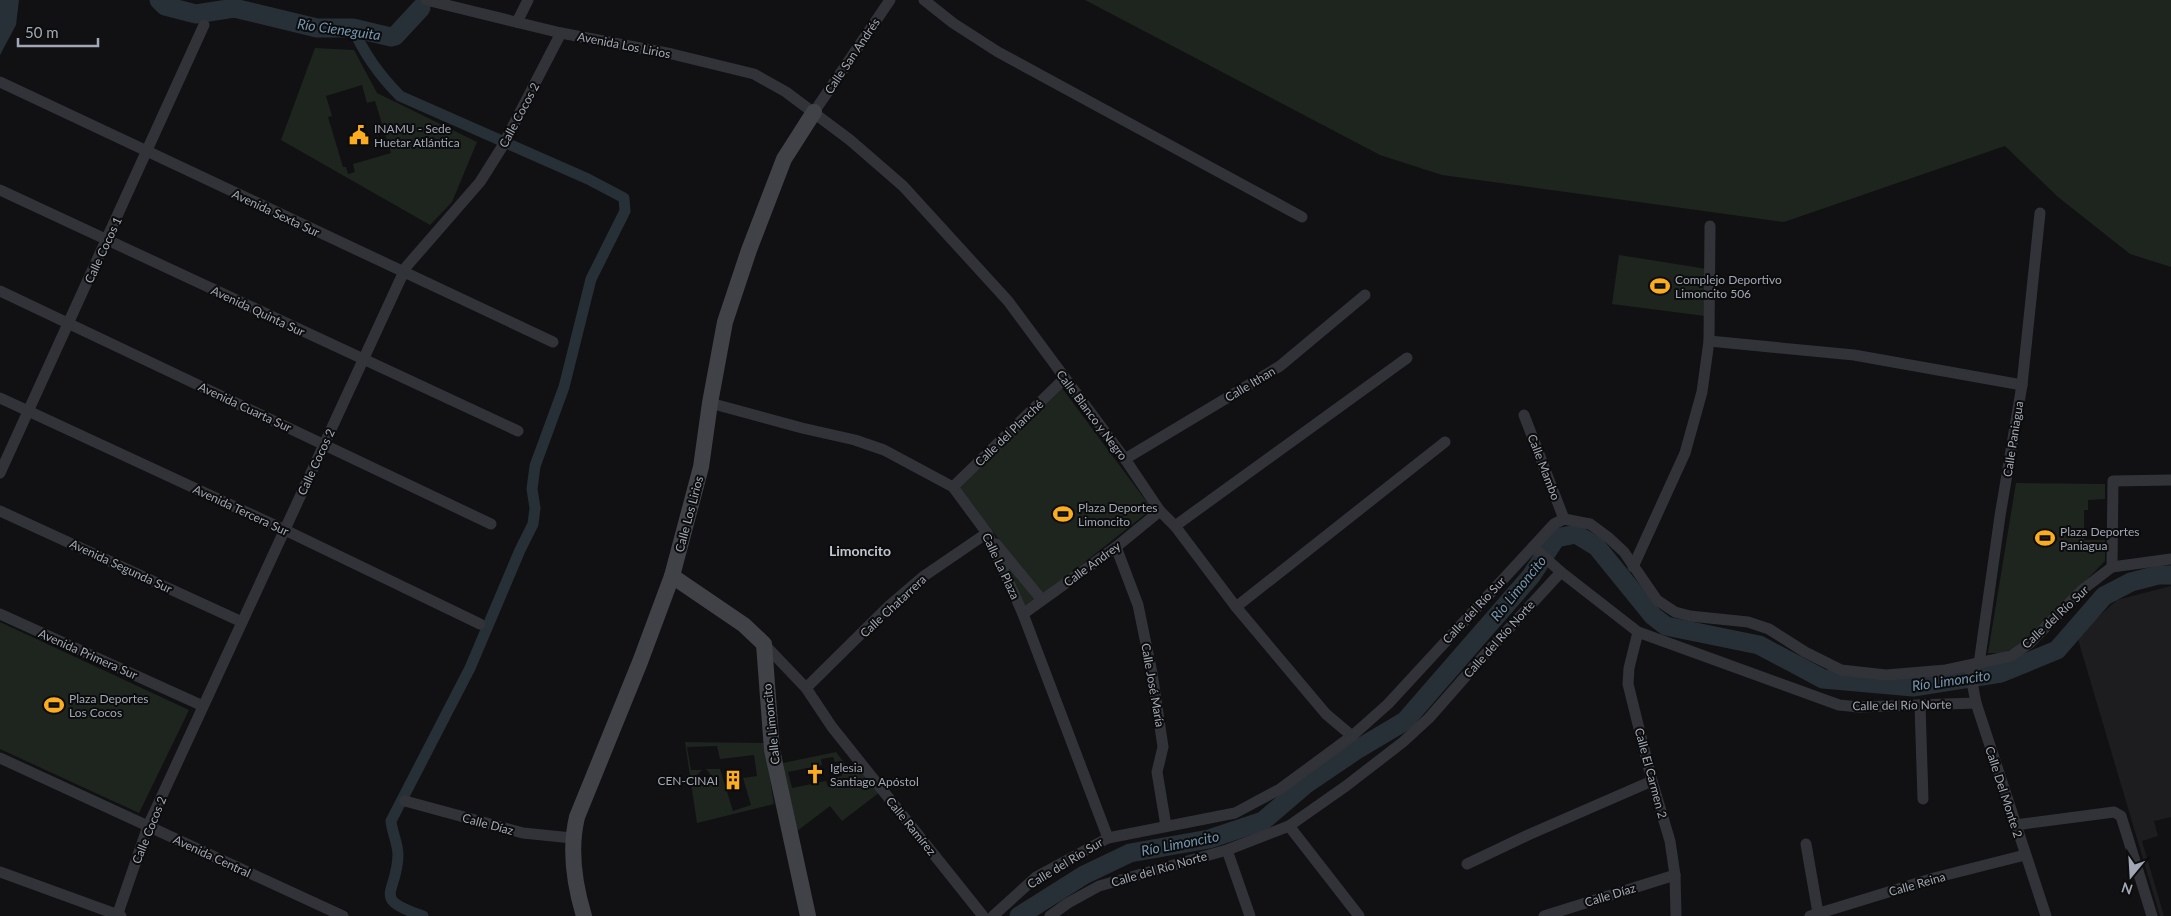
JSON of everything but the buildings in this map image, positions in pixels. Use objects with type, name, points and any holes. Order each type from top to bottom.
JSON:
[{"type":"street","name":"Avenida Los Lirios","points":[[426,0],[561,33],[730,67],[754,74],[786,92],[814,112]]},
{"type":"street","points":[[518,22],[528,0]]},
{"type":"street","name":"Calle San Andrés","points":[[814,112],[890,0]]},
{"type":"street","points":[[924,0],[953,23],[998,52],[1302,217]]},
{"type":"street","name":"Calle Cocos 1","points":[[0,473],[148,152],[204,25]]},
{"type":"street","name":"Calle Cocos 2","points":[[118,916],[148,826],[404,272],[433,234],[480,182],[502,147],[561,33]]},
{"type":"street","name":"Avenida Sexta Sur","points":[[0,82],[552,342]]},
{"type":"street","name":"Calle Blanco y Negro","points":[[814,112],[903,186],[1008,301],[1125,459],[1160,511],[1175,526],[1236,608],[1326,714],[1352,736]]},
{"type":"street","name":"Calle Los Lirios","points":[[584,916],[572,857],[572,838],[577,816],[640,662],[672,576],[702,467],[710,403],[725,322],[749,250],[766,210],[784,158],[814,112]]},
{"type":"street","name":"Avenida Quinta Sur","points":[[0,190],[518,431]]},
{"type":"street","name":"Calle Paniagua","points":[[1973,667],[2022,385],[2040,213]]},
{"type":"street","points":[[1633,567],[1685,453],[1702,392],[1710,340],[1710,226]]},
{"type":"street","name":"Avenida Cuarta Sur","points":[[0,291],[491,524]]},
{"type":"street","name":"Calle Ithan","points":[[1125,459],[1280,366],[1365,295]]},
{"type":"street","points":[[1710,340],[1854,355],[2022,385]]},
{"type":"street","points":[[1175,526],[1407,358]]},
{"type":"street","name":"Calle del Planché","points":[[953,487],[1065,378]]},
{"type":"street","name":"Avenida Tercera Sur","points":[[0,398],[285,530],[480,624]]},
{"type":"street","name":"Calle La Plaza","points":[[710,403],[877,447],[953,487],[987,533],[1023,614],[1108,838]]},
{"type":"street","name":"Calle Mambo","points":[[1524,415],[1564,519]]},
{"type":"street","points":[[1236,608],[1445,442]]},
{"type":"street","points":[[2112,567],[2113,481],[2171,480]]},
{"type":"street","name":"Avenida Segunda Sur","points":[[0,511],[242,622]]},
{"type":"street","name":"Calle Andrey","points":[[1023,614],[1116,547],[1160,511]]},
{"type":"street","name":"Calle del Río Sur","points":[[993,916],[1036,877],[1108,838],[1235,813],[1280,789],[1352,736],[1388,704],[1554,524],[1564,519],[1590,524],[1610,538],[1624,552],[1657,600],[1675,612],[1690,616],[1748,622],[1769,629],[1805,652],[1840,670],[1886,675],[1973,667],[2011,656],[2024,648],[2082,590],[2112,567],[2171,559]]},
{"type":"street","points":[[987,533],[1042,600]]},
{"type":"street","name":"Calle Chatarrera","points":[[806,688],[890,606],[924,576],[987,533]]},
{"type":"street","name":"Calle José María","points":[[1116,547],[1138,605],[1152,673],[1163,747],[1157,772],[1166,826]]},
{"type":"street","points":[[1532,548],[1561,572]]},
{"type":"street","name":"Calle del Río Norte","points":[[1050,916],[1068,903],[1099,886],[1227,850],[1289,826],[1346,786],[1420,727],[1561,572],[1638,632],[1839,704],[1859,707],[1920,705],[1975,697]]},
{"type":"street","points":[[672,576],[744,625],[764,644]]},
{"type":"street","name":"Avenida Primera Sur","points":[[0,614],[203,706]]},
{"type":"street","name":"Calle El Carmen 2","points":[[1638,632],[1628,684],[1652,781],[1670,840],[1675,875],[1676,916]]},
{"type":"street","name":"Calle Ramírez","points":[[764,644],[806,688],[832,726],[983,916]]},
{"type":"street","name":"Calle Limoncito","points":[[764,644],[772,750],[808,916]]},
{"type":"street","name":"Calle Del Monte 2","points":[[1973,667],[1975,697],[2046,916]]},
{"type":"street","points":[[1920,705],[1923,799]]},
{"type":"street","name":"Avenida Central","points":[[0,758],[343,916]]},
{"type":"street","points":[[1467,864],[1652,781]]},
{"type":"street","name":"Calle Díaz","points":[[404,801],[522,833],[572,838]]},
{"type":"street","points":[[2015,825],[2114,812],[2121,816],[2152,916]]},
{"type":"street","points":[[1289,826],[1359,916]]},
{"type":"street","points":[[1806,844],[1814,914]]},
{"type":"street","points":[[1227,850],[1250,916]]},
{"type":"street","name":"Calle Reina","points":[[1814,914],[1842,911],[1934,878],[2025,855]]},
{"type":"street","points":[[0,872],[118,916]]},
{"type":"street","name":"Calle Díaz","points":[[1544,916],[1675,875]]},
{"type":"shaded area","points":[[0,0],[19,0],[16,25],[0,55]]},
{"type":"shaded area","points":[[1085,0],[2171,0],[2171,267],[2130,254],[2058,197],[2005,146],[1784,222],[1442,175],[1380,155]]},
{"type":"shaded area","points":[[315,48],[354,50],[377,93],[477,142],[452,202],[430,225],[281,140]],"holes":[[[362,85],[367,103],[375,101],[391,153],[353,164],[355,172],[348,174],[346,167],[343,167],[328,117],[332,116],[326,96]]]},
{"type":"shaded area","name":"Complejo Deportivo Limoncito 506","points":[[1619,255],[1707,269],[1705,316],[1612,304]]},
{"type":"shaded area","points":[[1062,388],[1152,509],[1043,595],[959,489]]},
{"type":"shaded area","points":[[2016,483],[2105,484],[2105,499],[2088,500],[2088,510],[2084,510],[2084,540],[2105,540],[2105,561],[2033,635],[2013,649],[2001,653],[1988,653]]},
{"type":"shaded area","points":[[996,550],[1037,599],[1024,609]]},
{"type":"shaded area","points":[[2171,586],[2171,817],[2154,821],[2158,836],[2142,841],[2164,916],[2160,916],[2077,636],[2117,600]]},
{"type":"shaded area","points":[[0,622],[189,710],[139,813],[0,749]]},
{"type":"shaded area","points":[[685,742],[764,743],[774,804],[697,823]],"holes":[[[717,746],[720,759],[754,755],[757,776],[743,778],[751,805],[733,811],[720,769],[706,769],[711,775],[703,782],[697,775],[702,770],[691,770],[687,747]]]},
{"type":"shaded area","points":[[836,752],[848,768],[856,762],[880,792],[842,821],[830,806],[797,831],[783,763]],"holes":[[[833,757],[835,762],[839,761],[842,776],[837,777],[839,785],[828,787],[826,781],[792,788],[788,772],[822,765],[821,759]]]},
{"type":"waterway","name":"Río Cieneguita","points":[[159,0],[165,6],[196,14],[234,8],[317,28],[353,28],[391,37],[395,36],[421,8]]},
{"type":"waterway","points":[[353,28],[362,47],[374,65],[400,96],[588,179],[624,198],[625,211],[591,279],[564,387],[535,466],[532,489],[535,508],[533,524],[470,668],[391,821],[398,855],[397,868],[390,894],[397,904],[423,916]]},
{"type":"waterway","name":"Río Limoncito","points":[[1019,916],[1084,875],[1130,853],[1209,839],[1263,821],[1305,785],[1358,749],[1405,721],[1531,576],[1556,538],[1576,534],[1597,547],[1653,616],[1666,626],[1759,645],[1823,679],[1913,687],[2001,673],[2057,650],[2104,596],[2131,582],[2158,575],[2171,575]]},
{"type":"place","name":"INAMU - Sede Huetar Atlántica","points":[[359,135]]},
{"type":"place","name":"Complejo Deportivo Limoncito 506","points":[[1660,286]]},
{"type":"place","name":"Plaza Deportes Limoncito","points":[[1063,514]]},
{"type":"place","name":"Plaza Deportes Paniagua","points":[[2045,538]]},
{"type":"place","name":"Plaza Deportes Los Cocos","points":[[54,705]]},
{"type":"place","name":"Iglesia Santiago Apóstol","points":[[815,774]]},
{"type":"place","name":"CEN-CINAI","points":[[733,780]]},
{"type":"district","name":"Limoncito","points":[[860,550]]}]
